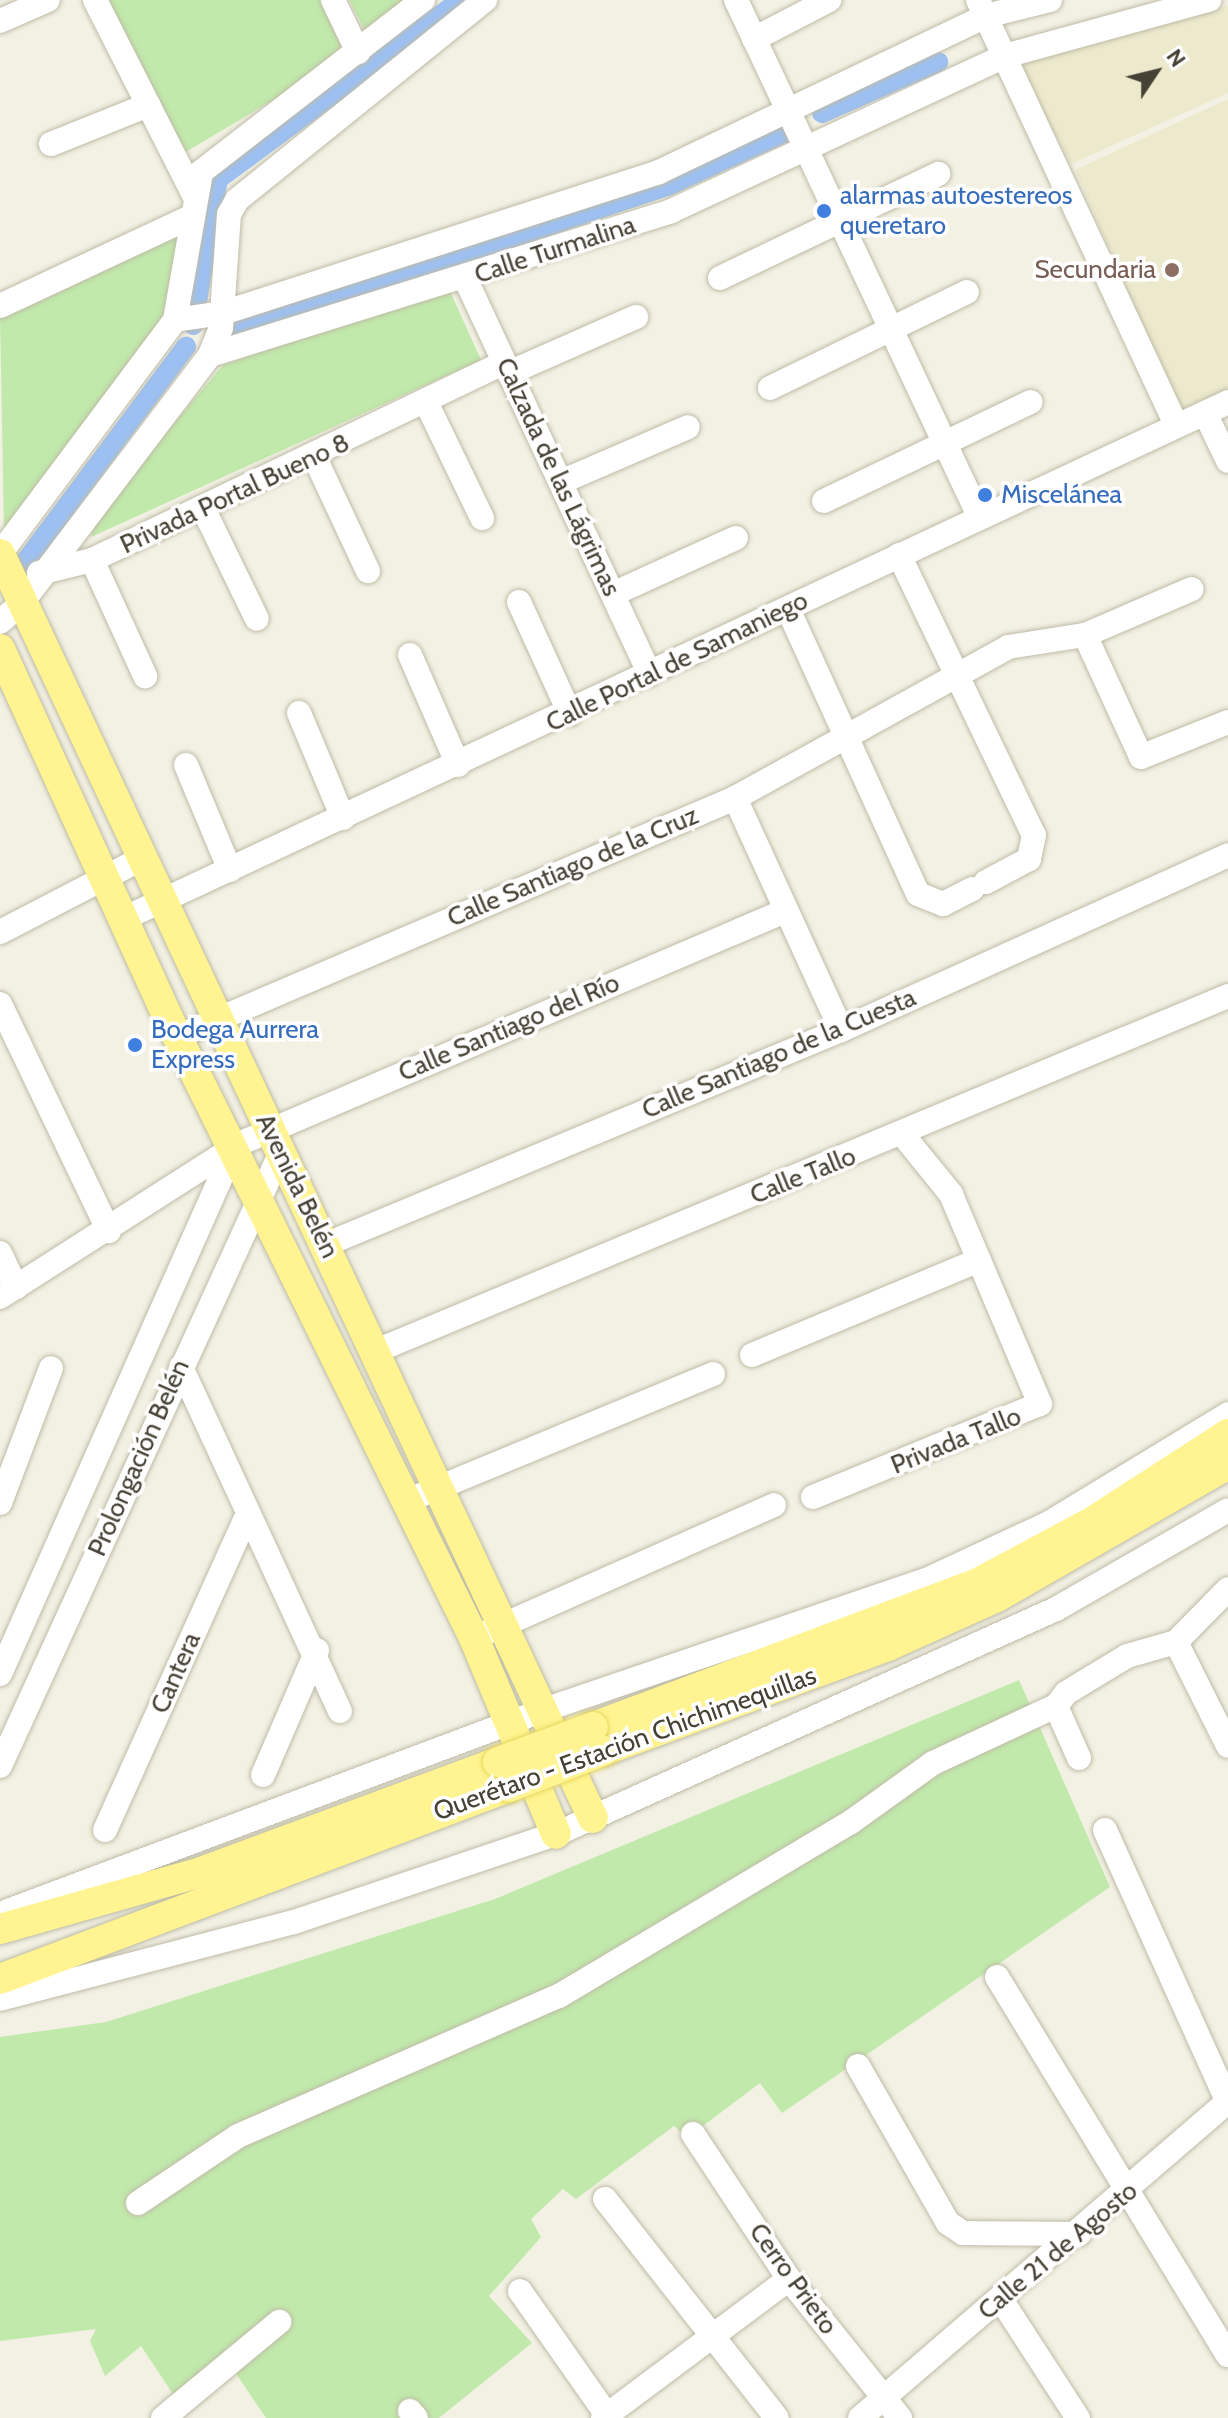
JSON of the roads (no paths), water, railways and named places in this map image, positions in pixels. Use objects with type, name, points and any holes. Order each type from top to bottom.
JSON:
[{"type":"main road","name":"Avenida Belén","points":[[0,554],[11,613],[139,860],[327,1244],[593,1818]]},
{"type":"main road","name":"Avenida Belén","points":[[0,649],[103,878],[257,1201],[409,1500],[474,1638],[556,1834]]},
{"type":"main road","name":"Querétaro - Estación Chichimequillas","points":[[0,1979],[978,1583],[1092,1522],[1228,1434]]},
{"type":"main road","name":"Querétaro - Estación Chichimequillas","points":[[598,1739],[888,1646],[997,1597],[1228,1464]]},
{"type":"main road","name":"Querétaro - Estación Chichimequillas","points":[[0,1929],[201,1872],[503,1775]]},
{"type":"street","points":[[0,21],[48,0]]},
{"type":"street","points":[[95,0],[194,206]]},
{"type":"street","points":[[333,0],[358,52]]},
{"type":"street","points":[[0,554],[125,397],[175,320],[196,180],[211,162],[423,0]]},
{"type":"street","points":[[11,613],[210,355],[223,313],[229,214],[237,200],[485,0]]},
{"type":"street","points":[[736,0],[812,148],[979,516]]},
{"type":"street","points":[[754,39],[829,0]]},
{"type":"street","name":"Calle Turmalina","points":[[175,320],[223,313],[659,172],[791,111],[982,8],[1050,0]]},
{"type":"street","name":"Calle Turmalina","points":[[210,355],[466,280],[671,211],[1005,56],[1209,0]]},
{"type":"street","points":[[982,8],[1177,426]]},
{"type":"street","points":[[51,144],[148,105]]},
{"type":"street","points":[[720,278],[938,174]]},
{"type":"street","points":[[0,306],[194,206]]},
{"type":"street","name":"Calzada de las Lágrimas","points":[[466,280],[650,674]]},
{"type":"street","points":[[770,388],[893,325],[967,292]]},
{"type":"street","name":"Privada Portal Bueno 8","points":[[39,573],[92,560],[315,458],[426,402],[636,317]]},
{"type":"street","points":[[426,402],[482,518]]},
{"type":"street","points":[[824,501],[1031,402]]},
{"type":"street","name":"Calle Portal de Samaniego","points":[[123,919],[570,714],[979,516],[1228,402]]},
{"type":"street","points":[[1205,413],[1228,461]]},
{"type":"street","points":[[561,482],[688,427]]},
{"type":"street","points":[[315,458],[368,571]]},
{"type":"street","points":[[203,508],[257,619]]},
{"type":"street","points":[[613,594],[736,538]]},
{"type":"street","points":[[788,609],[918,894],[943,904],[979,885],[1037,847],[899,555]]},
{"type":"street","points":[[92,560],[145,676]]},
{"type":"street","name":"Calle Santiago de la Cruz","points":[[179,1036],[735,798],[848,741],[956,672],[1008,647],[1085,635],[1192,589]]},
{"type":"street","points":[[519,602],[570,714]]},
{"type":"street","points":[[1085,635],[1141,757],[1228,722]]},
{"type":"street","points":[[410,655],[458,765]]},
{"type":"street","points":[[299,713],[343,818]]},
{"type":"street","points":[[186,765],[230,870]]},
{"type":"street","points":[[735,798],[841,1030]]},
{"type":"street","name":"Calle Santiago de la Cuesta","points":[[327,1244],[841,1030],[1228,855]]},
{"type":"street","points":[[0,932],[139,860]]},
{"type":"street","name":"Calle Santiago del Río","points":[[8,1292],[109,1231],[234,1148],[275,1141],[785,911]]},
{"type":"street","name":"Calle Tallo","points":[[376,1351],[903,1135],[1228,996]]},
{"type":"street","points":[[0,1004],[109,1231]]},
{"type":"street","name":"Privada Tallo","points":[[813,1497],[1040,1404],[951,1194],[903,1135]]},
{"type":"street","name":"Prolongación Belén","points":[[0,1766],[257,1201],[275,1141]]},
{"type":"street","name":"Prolongación Belén","points":[[0,1674],[234,1148]]},
{"type":"street","points":[[0,1253],[8,1292]]},
{"type":"street","points":[[752,1355],[979,1260]]},
{"type":"street","points":[[181,1367],[247,1516],[317,1650],[340,1711]]},
{"type":"street","points":[[0,1503],[51,1368]]},
{"type":"street","points":[[409,1500],[713,1374]]},
{"type":"street","points":[[0,1914],[544,1710],[937,1576],[1049,1523],[1228,1414]]},
{"type":"street","points":[[474,1638],[774,1505]]},
{"type":"street","points":[[0,1999],[294,1922],[556,1834],[1056,1609],[1228,1510]]},
{"type":"street","name":"Cantera","points":[[105,1830],[247,1516]]},
{"type":"street","points":[[138,2203],[238,2136],[559,1996],[851,1822],[933,1763],[1056,1706],[1127,1656],[1176,1642],[1228,1589]]},
{"type":"street","points":[[1176,1642],[1228,1746]]},
{"type":"street","points":[[263,1775],[317,1650]]},
{"type":"street","points":[[1056,1706],[1079,1758]]},
{"type":"street","points":[[1105,1830],[1228,2102]]},
{"type":"street","points":[[997,1977],[1127,2195],[1228,2355]]},
{"type":"street","points":[[858,2066],[948,2223],[963,2233],[1079,2234]]},
{"type":"street","name":"Calle 21 de Agosto","points":[[860,2418],[1127,2195],[1228,2102]]},
{"type":"street","name":"Cerro Prieto","points":[[693,2134],[789,2279],[900,2418]]},
{"type":"street","points":[[605,2199],[709,2338],[777,2418]]},
{"type":"street","points":[[520,2291],[606,2417],[789,2279]]},
{"type":"street","points":[[1000,2298],[1078,2418]]},
{"type":"street","points":[[163,2418],[279,2322]]},
{"type":"waterway","points":[[193,325],[218,179],[461,0]]},
{"type":"waterway","points":[[822,113],[938,62]]},
{"type":"waterway","points":[[225,334],[668,186],[784,133]]},
{"type":"waterway","points":[[16,574],[186,347]]},
{"type":"place","name":"alarmas autoestereos queretaro","points":[[824,211]]},
{"type":"place","name":"Secundaria","points":[[1172,270]]},
{"type":"place","name":"Miscelánea","points":[[985,495]]},
{"type":"place","name":"Bodega Aurrera Express","points":[[135,1045]]}]
